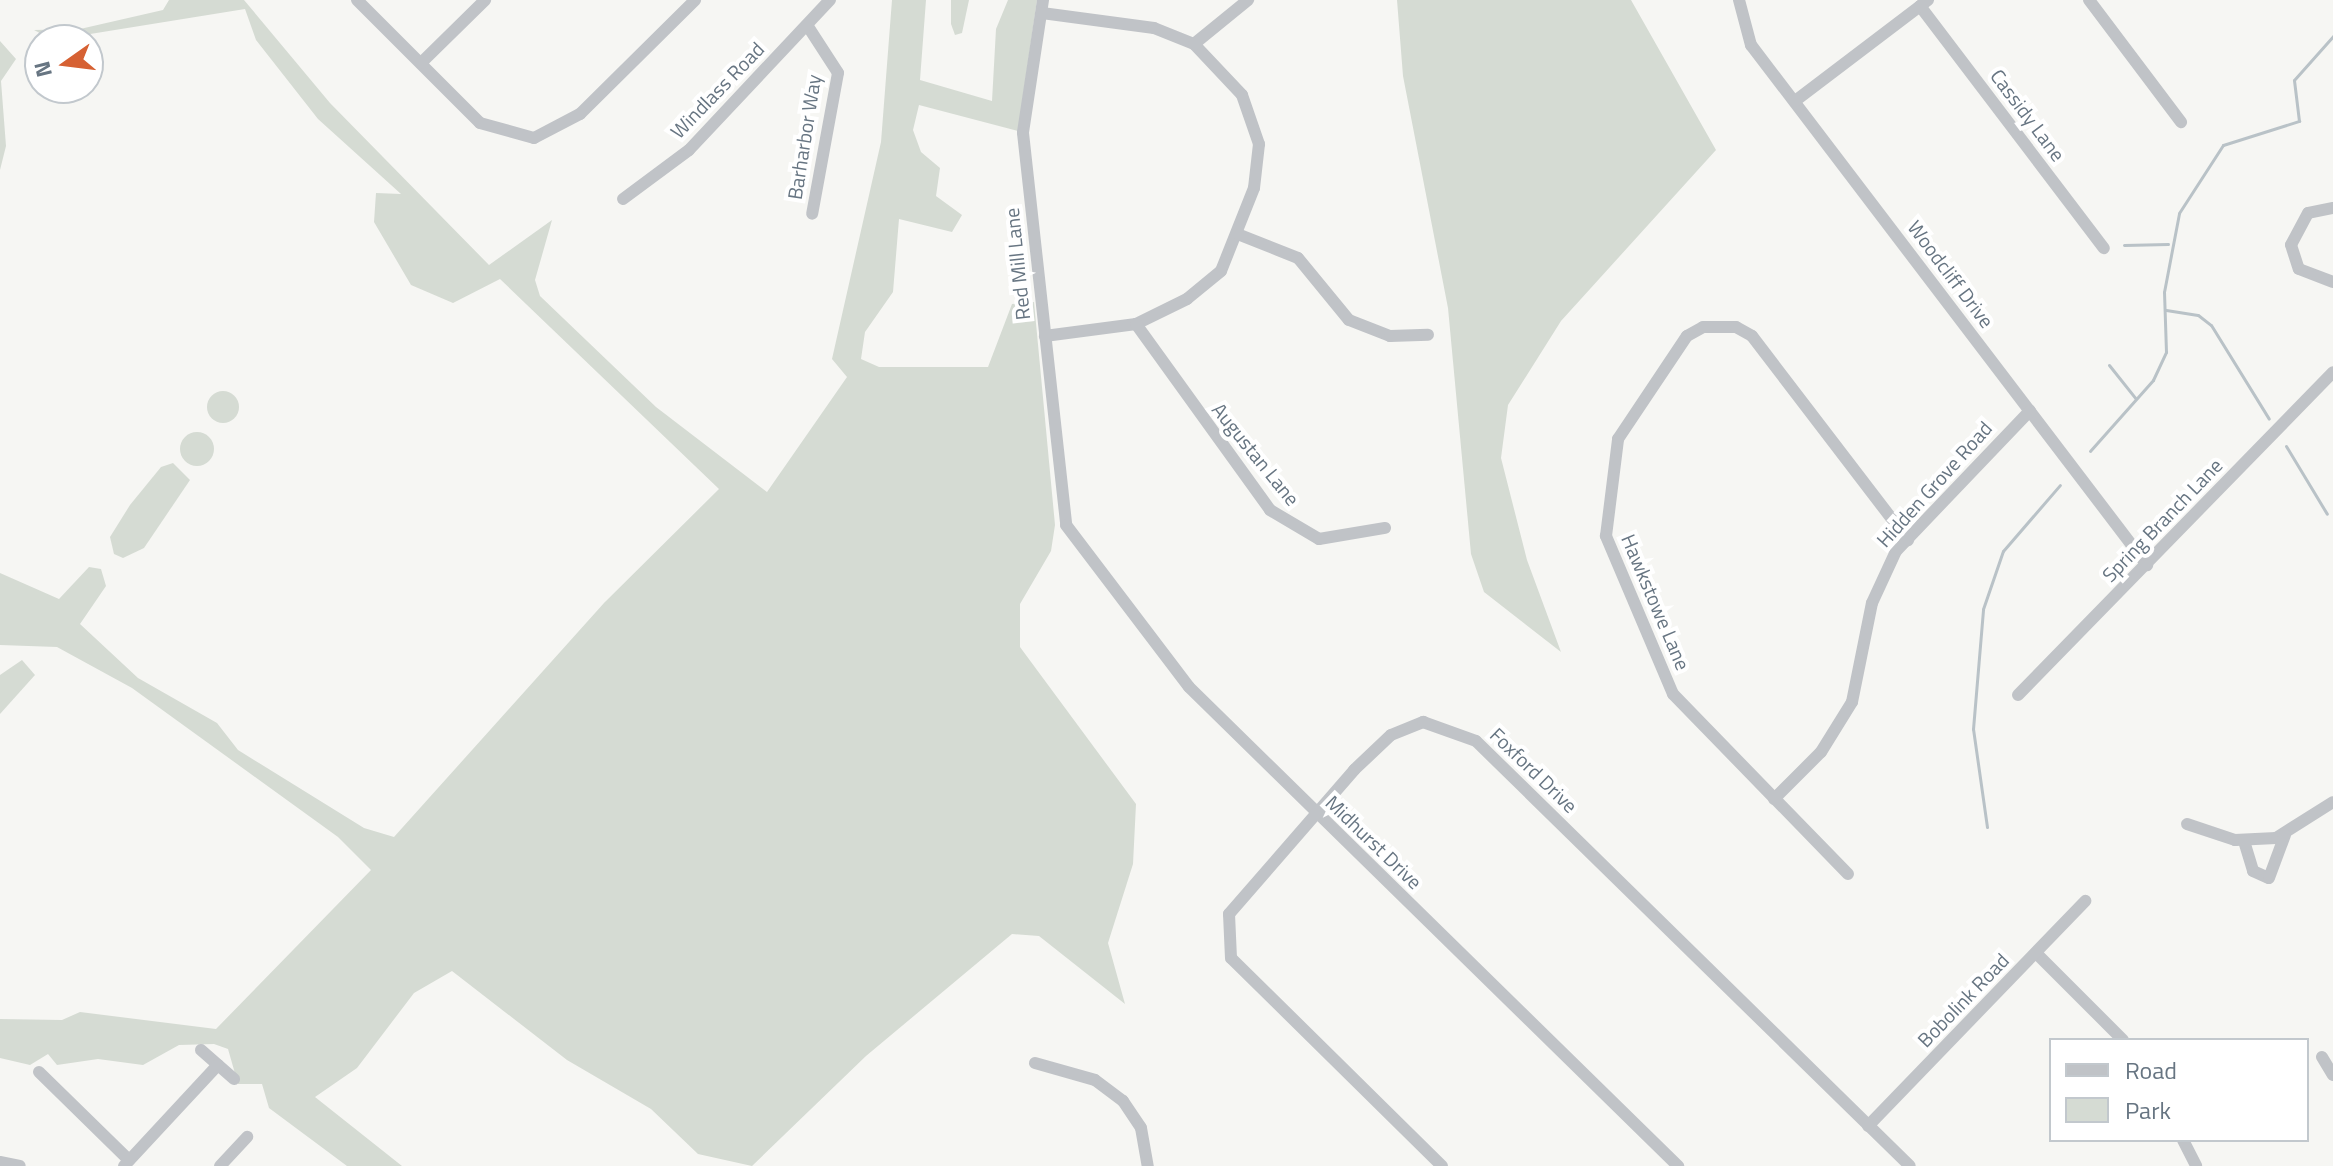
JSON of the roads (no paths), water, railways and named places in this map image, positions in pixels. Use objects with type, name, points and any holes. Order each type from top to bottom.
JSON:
[{"type":"street","points":[[357,0],[480,123],[534,138],[580,114],[695,0]]},
{"type":"street","points":[[421,63],[485,0]]},
{"type":"street","name":"Windlass Road","points":[[623,199],[689,150],[830,0]]},
{"type":"street","points":[[1194,44],[1248,0]]},
{"type":"street","name":"Woodcliff Drive","points":[[1739,0],[1751,45],[2147,565]]},
{"type":"street","points":[[2089,0],[2181,122]]},
{"type":"street","points":[[1795,101],[1924,3]]},
{"type":"street","name":"Cassidy Lane","points":[[1924,3],[2104,248]]},
{"type":"street","points":[[1043,6],[1154,28],[1194,44],[1242,95],[1259,144],[1240,235],[1221,271],[1187,299],[1136,324],[1045,336]]},
{"type":"street","name":"Red Mill Lane","points":[[1043,6],[1023,133],[1066,525]]},
{"type":"street","name":"Barharbor Way","points":[[807,25],[838,73],[812,214]]},
{"type":"street","points":[[2333,208],[2299,221],[2291,245],[2299,269],[2333,282]]},
{"type":"street","points":[[1240,235],[1298,258],[1349,320],[1390,336],[1428,335]]},
{"type":"street","name":"Augustan Lane","points":[[1136,324],[1283,520],[1319,539],[1385,528]]},
{"type":"street","name":"Hawkstowe Lane","points":[[1848,874],[1681,705],[1615,567],[1604,504],[1618,439],[1687,336],[1703,327],[1736,327],[1752,336],[1908,540]]},
{"type":"street","name":"Spring Branch Lane","points":[[2018,695],[2333,372]]},
{"type":"street","name":"Hidden Grove Road","points":[[1774,799],[1839,728],[1862,667],[1881,576],[1908,540],[2030,411]]},
{"type":"street","name":"Midhurst Drive","points":[[1066,525],[1189,687],[1663,1161],[1678,1166]]},
{"type":"street","name":"Foxford Drive","points":[[1442,1166],[1231,958],[1229,914],[1315,813],[1391,735],[1423,722],[1456,728],[1910,1166]]},
{"type":"street","points":[[2187,824],[2244,841],[2285,835],[2333,802]]},
{"type":"street","points":[[2244,841],[2253,871],[2269,878],[2285,835]]},
{"type":"street","name":"Bobolink Road","points":[[1868,1126],[2085,901]]},
{"type":"street","points":[[2036,953],[2121,1038]]},
{"type":"street","points":[[201,1050],[234,1079]]},
{"type":"street","points":[[2322,1057],[2333,1074]]},
{"type":"street","points":[[1035,1063],[1095,1080],[1123,1101],[1141,1128],[1148,1166]]},
{"type":"street","points":[[39,1072],[127,1163],[218,1065]]},
{"type":"street","points":[[220,1166],[247,1137]]},
{"type":"street","points":[[2184,1142],[2196,1166]]},
{"type":"street","points":[[0,1162],[20,1166]]},
{"type":"waterway","points":[[2090,451],[2153,380],[2166,352],[2164,292],[2179,213],[2223,145],[2299,121],[2294,80],[2333,36]]},
{"type":"waterway","points":[[2124,245],[2168,244]]},
{"type":"waterway","points":[[2166,310],[2198,315],[2211,325],[2269,419]]},
{"type":"waterway","points":[[2109,365],[2136,399]]},
{"type":"waterway","points":[[2286,446],[2327,514]]},
{"type":"waterway","points":[[1987,827],[1973,729],[1983,609],[2003,551],[2060,485]]}]
